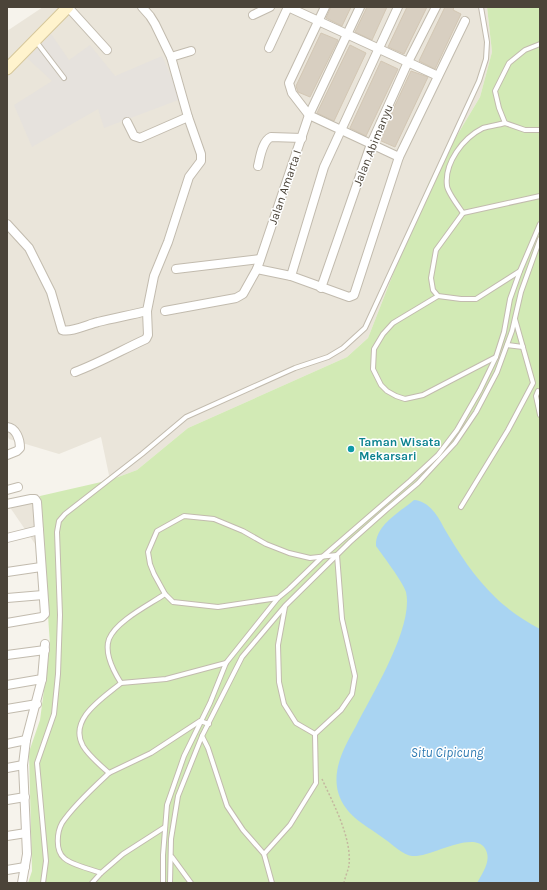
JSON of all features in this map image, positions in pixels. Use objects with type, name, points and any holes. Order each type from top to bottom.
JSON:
[{"type":"street","points":[[7,69],[68,7],[107,50]]},
{"type":"street","points":[[75,372],[90,367],[111,355],[146,339],[148,331],[147,311],[154,276],[168,242],[189,177],[201,161],[200,148],[188,117],[171,58],[155,24],[142,7]]},
{"type":"street","points":[[253,15],[270,7]]},
{"type":"street","points":[[269,48],[288,7],[438,76]]},
{"type":"street","points":[[325,7],[289,83],[292,93],[309,115],[399,157]]},
{"type":"street","name":"Jalan Amarta I","points":[[165,311],[240,296],[257,269],[309,115],[360,7]]},
{"type":"street","points":[[291,276],[324,167],[398,7]]},
{"type":"street","name":"Jalan Abimanyu","points":[[321,288],[371,144],[408,62],[436,7]]},
{"type":"street","points":[[257,269],[291,276],[321,288],[349,296],[354,295],[399,157],[466,21]]},
{"type":"street","points":[[171,58],[191,51]]},
{"type":"street","points":[[128,122],[134,136],[140,138],[188,117]]},
{"type":"street","points":[[258,166],[265,142],[268,138],[302,138]]},
{"type":"street","points":[[7,224],[29,248],[51,292],[62,330],[74,329],[147,311]]},
{"type":"street","points":[[176,269],[260,259]]},
{"type":"street","points":[[7,427],[12,427],[14,430],[20,448],[17,451],[7,455]]},
{"type":"street","points":[[7,490],[18,487]]},
{"type":"street","points":[[7,504],[31,499],[35,499],[37,502],[45,614],[44,616],[7,623]]},
{"type":"street","points":[[7,538],[40,530]]},
{"type":"street","points":[[7,572],[41,567]]},
{"type":"street","points":[[7,598],[43,595]]},
{"type":"street","points":[[7,655],[45,647],[42,679],[37,704],[26,740],[23,765],[27,854],[22,883]]},
{"type":"street","points":[[7,685],[42,679]]},
{"type":"street","points":[[7,709],[37,704]]},
{"type":"street","points":[[7,744],[26,740]]},
{"type":"street","points":[[7,768],[23,765]]},
{"type":"street","points":[[7,800],[25,797]]},
{"type":"street","points":[[7,836],[26,833]]},
{"type":"street","points":[[7,870],[25,867]]},
{"type":"lane","points":[[43,883],[46,861],[37,763],[54,714],[58,674],[60,615],[57,532],[59,521],[65,514],[142,454],[186,417],[295,368],[328,356],[343,348],[365,328],[479,81],[486,59],[487,42],[481,7]]},
{"type":"lane","points":[[35,40],[64,78]]},
{"type":"lane","points":[[505,123],[499,108],[495,91],[497,86],[509,63],[525,50],[540,44]]},
{"type":"lane","points":[[463,213],[447,187],[449,166],[457,151],[470,137],[484,128],[505,123],[525,130],[540,130]]},
{"type":"lane","points":[[438,296],[433,290],[431,278],[436,250],[463,213],[540,196]]},
{"type":"lane","points":[[163,883],[163,855],[167,805],[184,756],[210,702],[226,663],[278,598],[438,455],[457,430],[480,390],[496,357],[504,332],[510,299],[540,224]]},
{"type":"lane","points":[[170,883],[171,839],[178,796],[202,736],[242,656],[285,606],[337,555],[418,483],[455,443],[476,412],[497,372],[507,345],[521,292],[540,239]]},
{"type":"lane","points":[[496,357],[423,395],[405,399],[396,396],[381,385],[373,369],[374,349],[383,334],[393,323],[438,296],[476,299],[520,271]]},
{"type":"lane","points":[[515,317],[533,383],[539,392],[536,396],[540,415]]},
{"type":"lane","points":[[507,345],[523,347]]},
{"type":"lane","points":[[461,507],[508,430],[533,383]]},
{"type":"lane","points":[[278,598],[218,607],[173,602],[165,594],[150,564],[148,552],[157,531],[184,516],[214,519],[243,531],[266,544],[289,553],[310,558],[321,558],[337,555]]},
{"type":"lane","points":[[264,854],[290,825],[316,783],[315,734],[340,710],[352,694],[355,676],[342,619],[337,555]]},
{"type":"lane","points":[[121,683],[116,675],[107,651],[109,639],[118,626],[165,594]]},
{"type":"lane","points":[[285,606],[278,645],[279,682],[284,704],[296,723],[315,734]]},
{"type":"lane","points":[[108,773],[83,747],[80,738],[79,726],[86,714],[98,702],[121,683],[166,679],[226,663]]},
{"type":"lane","points":[[200,721],[209,724]]},
{"type":"lane","points":[[101,873],[70,862],[59,852],[58,842],[62,824],[83,798],[108,773],[152,753],[200,721]]},
{"type":"lane","points":[[202,736],[208,748],[227,806],[243,830],[264,854],[272,883]]},
{"type":"lane","points":[[92,883],[101,873],[124,854],[165,827]]},
{"type":"lane","points":[[171,857],[190,883]]},
{"type":"path","points":[[316,766],[341,821],[347,839],[349,864],[344,883]]},
{"type":"shaded area","points":[[43,7],[487,7],[492,52],[480,97],[429,182],[368,338],[347,357],[188,428],[137,470],[110,480],[101,437],[59,454],[9,439],[7,435],[7,31]]},
{"type":"shaded area","points":[[49,31],[69,60],[90,45],[115,76],[162,56],[181,99],[104,128],[98,109],[32,147],[14,105],[52,81],[25,56]]},
{"type":"shaded area","points":[[40,496],[44,557],[7,503],[7,501]]},
{"type":"green space","name":"Taman Wisata Mekarsari","points":[[487,7],[540,7],[540,883],[28,883],[32,871],[29,752],[40,720],[50,645],[40,496],[110,480],[137,470],[188,428],[347,357],[368,338],[429,182],[480,97],[492,52]]},
{"type":"water","name":"Situ Cipicung","points":[[414,500],[429,506],[439,519],[467,564],[488,590],[500,602],[540,629],[540,883],[477,883],[484,870],[488,856],[484,847],[478,843],[460,843],[419,856],[405,854],[358,820],[341,801],[338,792],[338,766],[348,741],[390,660],[404,623],[407,606],[406,592],[397,576],[376,546],[377,538],[384,525]]},
{"type":"building","points":[[331,7],[351,7],[342,26],[326,18]]},
{"type":"building","points":[[367,7],[387,7],[372,40],[355,32]]},
{"type":"building","points":[[407,7],[427,7],[404,54],[388,47]]},
{"type":"building","points":[[445,7],[454,7],[453,10],[461,14],[435,69],[419,61]]},
{"type":"building","points":[[321,33],[338,40],[310,97],[298,92],[296,86]]},
{"type":"building","points":[[350,45],[366,53],[334,121],[317,113]]},
{"type":"building","points":[[381,61],[398,69],[366,136],[350,128]]},
{"type":"building","points":[[411,71],[428,77],[395,147],[379,140]]},
{"type":"place","name":"Taman Wisata Mekarsari","points":[[351,449]]}]
